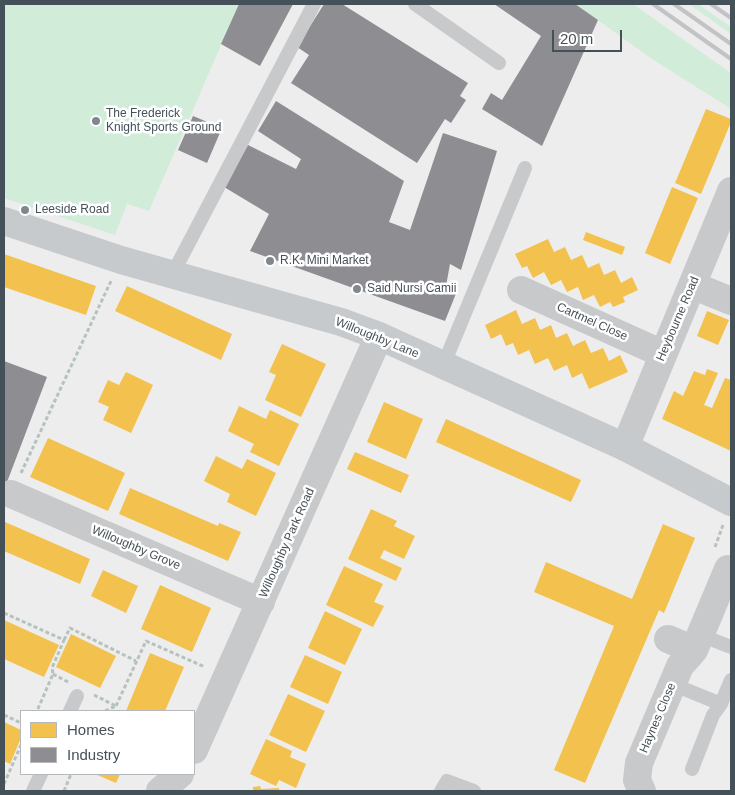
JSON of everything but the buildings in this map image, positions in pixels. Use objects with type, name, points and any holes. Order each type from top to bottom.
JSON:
[{"type":"street","name":"Heybourne Road","points":[[625,447],[731,191]]},
{"type":"street","name":"Willoughby Lane","points":[[4,221],[121,260],[341,322],[379,336],[625,447],[728,511]]},
{"type":"street","points":[[692,285],[731,302]]},
{"type":"street","name":"Cartmel Close","points":[[520,290],[663,354]]},
{"type":"street","name":"Willoughby Park Road","points":[[195,748],[379,336]]},
{"type":"street","name":"Willoughby Grove","points":[[11,494],[261,602]]},
{"type":"street","name":"Haynes Close","points":[[642,791],[637,780],[639,763],[680,666],[697,642],[728,569]]},
{"type":"street","points":[[668,639],[697,642]]},
{"type":"street","points":[[160,791],[179,775]]},
{"type":"lane","points":[[172,275],[314,4]]},
{"type":"lane","points":[[415,4],[499,62]]},
{"type":"lane","points":[[443,366],[525,168]]},
{"type":"lane","points":[[697,642],[731,647]]},
{"type":"lane","points":[[692,769],[713,715],[721,704],[731,680]]},
{"type":"lane","points":[[672,684],[721,704]]},
{"type":"lane","points":[[70,710],[77,696]]},
{"type":"lane","points":[[33,791],[41,775]]},
{"type":"lane","points":[[441,791],[447,781],[474,791]]},
{"type":"path","points":[[11,494],[121,260]]},
{"type":"path","points":[[728,511],[712,556],[728,569]]},
{"type":"path","points":[[4,613],[64,640]]},
{"type":"path","points":[[37,710],[53,674],[52,668],[70,628],[136,661]]},
{"type":"path","points":[[116,706],[146,641],[227,677]]},
{"type":"path","points":[[4,715],[20,723]]},
{"type":"path","points":[[4,784],[20,747]]},
{"type":"path","points":[[64,791],[71,775]]},
{"type":"green space","name":"The Frederick Knight Sports Ground","points":[[4,4],[239,4],[149,211],[127,204],[115,235],[4,198]]},
{"type":"green space","points":[[575,4],[633,4],[731,73],[731,109],[652,59]]},
{"type":"green space","points":[[689,4],[698,4],[731,27],[731,34]]},
{"type":"railway","points":[[653,4],[731,59]]},
{"type":"railway","points":[[674,4],[731,44]]},
{"type":"railway","points":[[711,4],[731,18]]},
{"type":"place","name":"The Frederick Knight Sports Ground","points":[[96,121]]},
{"type":"place","name":"Leeside Road","points":[[25,210]]},
{"type":"place","name":"R.K. Mini Market","points":[[270,261]]},
{"type":"place","name":"Said Nursi Camii","points":[[357,289]]}]
